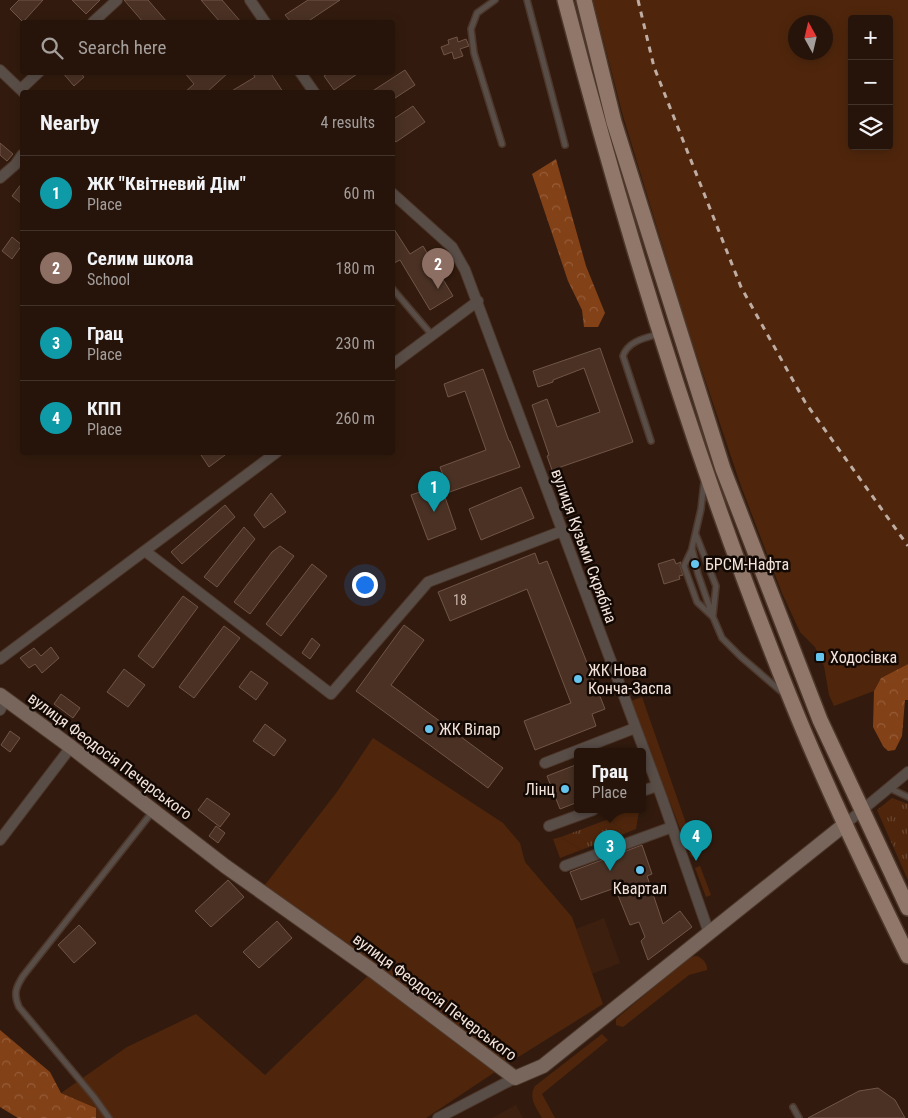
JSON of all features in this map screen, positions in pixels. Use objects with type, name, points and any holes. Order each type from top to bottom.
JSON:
[{"type":"main road","points":[[565,0],[597,124],[659,334],[705,472],[790,699],[844,825],[908,956]]},
{"type":"main road","points":[[584,0],[614,122],[723,469],[820,720],[908,908]]},
{"type":"street","points":[[95,20],[117,0]]},
{"type":"street","points":[[250,0],[265,20]]},
{"type":"street","points":[[0,70],[21,90]]},
{"type":"street","points":[[23,90],[36,75]]},
{"type":"street","points":[[302,75],[313,90]]},
{"type":"street","points":[[0,178],[20,158]]},
{"type":"street","name":"вулиця Кузьми Скрябіна","points":[[395,196],[452,247],[465,270],[643,748]]},
{"type":"street","points":[[395,363],[478,301]]},
{"type":"street","points":[[0,659],[273,455]]},
{"type":"street","points":[[145,551],[331,694],[428,582],[562,531]]},
{"type":"street","name":"вулиця Феодосія Печерського","points":[[2,701],[71,747],[225,866],[365,966],[515,1078],[543,1066],[844,825]]},
{"type":"street","points":[[584,748],[635,728]]},
{"type":"street","points":[[0,840],[71,747]]},
{"type":"street","points":[[545,763],[574,752]]},
{"type":"street","name":"вулиця Кузьми Скрябіна","points":[[646,757],[709,933]]},
{"type":"street","points":[[844,825],[908,772]]},
{"type":"street","points":[[646,790],[657,786]]},
{"type":"street","points":[[549,826],[585,813]]},
{"type":"street","points":[[566,866],[672,827]]},
{"type":"street","points":[[438,1118],[515,1078]]},
{"type":"lane","points":[[495,0],[477,13],[471,29],[474,53],[502,144]]},
{"type":"lane","points":[[527,0],[565,145]]},
{"type":"lane","points":[[395,292],[432,335]]},
{"type":"lane","points":[[651,441],[623,356],[630,345],[636,341],[659,334]]},
{"type":"lane","points":[[705,472],[701,509],[692,548],[684,566],[696,602],[713,617]]},
{"type":"lane","points":[[695,534],[716,586],[713,617]]},
{"type":"lane","points":[[692,548],[698,574],[722,638],[790,699]]},
{"type":"lane","points":[[888,788],[908,797]]},
{"type":"lane","points":[[109,1118],[94,1097],[19,1007],[15,994],[23,976],[154,811]]},
{"type":"lane","points":[[793,1107],[799,1118]]},
{"type":"shaded area","points":[[604,918],[620,963],[592,974],[576,929]]},
{"type":"shaded area","points":[[516,1105],[523,1118],[492,1118]]},
{"type":"green space","points":[[593,0],[908,0],[908,664],[881,678],[874,691],[834,706],[829,695],[824,666],[815,647],[800,632],[782,593],[741,486],[689,332],[623,116]]},
{"type":"green space","points":[[556,159],[586,266],[605,313],[598,327],[584,327],[582,310],[568,281],[532,174]]},
{"type":"green space","points":[[908,664],[908,700],[905,700],[902,736],[895,750],[888,751],[883,746],[873,727],[874,691],[881,678]]},
{"type":"green space","points":[[642,697],[697,855],[691,857],[631,701]]},
{"type":"green space","points":[[373,738],[503,823],[520,843],[525,862],[572,917],[603,1004],[426,1118],[96,1118],[96,1108],[61,1093],[127,1047],[196,1014],[265,1075],[372,972],[261,890],[337,792]]},
{"type":"green space","points":[[892,798],[908,804],[908,880],[877,810]]},
{"type":"green space","points":[[624,813],[639,813],[636,829],[626,833],[609,819]]},
{"type":"green space","points":[[609,819],[626,833],[581,850],[561,837]]},
{"type":"green space","points":[[561,837],[581,850],[560,858],[553,839]]},
{"type":"green space","points":[[700,866],[711,895],[706,897],[695,868]]},
{"type":"green space","points":[[696,956],[704,961],[707,965],[707,970],[689,975],[623,1027],[616,1025],[616,1019],[690,957]]},
{"type":"green space","points":[[0,1030],[50,1072],[61,1093],[96,1108],[96,1118],[18,1118],[0,1107]]},
{"type":"green space","points":[[602,1034],[608,1040],[542,1094],[555,1118],[542,1118],[535,1106],[532,1095],[535,1086]]},
{"type":"building","points":[[19,0],[43,0],[25,20],[21,20],[10,9]]},
{"type":"building","points":[[72,0],[100,0],[86,14]]},
{"type":"building","points":[[124,0],[148,0],[165,20],[141,20]]},
{"type":"building","points":[[201,0],[222,0],[239,20],[218,20]]},
{"type":"building","points":[[308,0],[340,0],[310,20],[289,20],[285,15]]},
{"type":"building","points":[[457,37],[458,42],[466,39],[469,46],[460,49],[463,56],[454,59],[452,52],[444,55],[441,47],[449,44],[448,40]]},
{"type":"building","points":[[405,70],[415,85],[395,98],[395,90],[374,90]]},
{"type":"building","points":[[65,75],[82,75],[84,77],[74,86]]},
{"type":"building","points":[[186,75],[226,75],[209,90],[187,90],[194,84]]},
{"type":"building","points":[[254,75],[272,75],[282,90],[233,90],[255,77]]},
{"type":"building","points":[[326,75],[356,75],[334,90],[324,76]]},
{"type":"building","points":[[413,106],[425,122],[396,142],[395,118]]},
{"type":"building","points":[[0,143],[13,154],[7,161],[0,155]]},
{"type":"building","points":[[20,186],[20,202],[12,196]]},
{"type":"building","points":[[395,231],[410,254],[423,246],[453,296],[430,310],[400,260],[395,262]]},
{"type":"building","points":[[12,237],[20,243],[20,248],[12,259],[2,251]]},
{"type":"building","points":[[600,348],[633,442],[552,470],[547,456],[549,455],[532,405],[547,399],[557,427],[600,412],[584,368],[538,387],[533,371]]},
{"type":"building","points":[[483,369],[520,467],[444,494],[456,529],[428,540],[411,495],[446,483],[440,467],[486,450],[465,391],[448,397],[444,384]]},
{"type":"building","points":[[201,455],[225,455],[209,467]]},
{"type":"building","points":[[521,487],[534,518],[481,540],[469,509]]},
{"type":"building","points":[[271,493],[286,512],[264,528],[254,515]]},
{"type":"building","points":[[225,505],[235,517],[182,564],[171,552]]},
{"type":"building","points":[[244,527],[255,539],[217,587],[204,577]]},
{"type":"building","points":[[280,546],[294,556],[250,614],[234,602],[272,552]]},
{"type":"building","points":[[535,553],[539,564],[547,561],[605,709],[592,714],[596,726],[535,750],[524,721],[571,703],[527,589],[450,621],[438,592]]},
{"type":"building","points":[[674,559],[676,564],[681,562],[680,566],[683,575],[679,576],[680,579],[664,584],[658,564]]},
{"type":"building","points":[[312,564],[327,576],[281,636],[266,624]]},
{"type":"building","points":[[183,596],[198,607],[153,668],[138,656]]},
{"type":"building","name":"ЖК Вілар","points":[[404,625],[424,640],[391,685],[503,768],[488,788],[356,691]]},
{"type":"building","points":[[224,626],[240,638],[194,698],[179,687]]},
{"type":"building","points":[[312,638],[320,645],[310,659],[302,653]]},
{"type":"building","points":[[51,647],[59,658],[42,673],[35,664],[29,668],[20,658],[34,648],[41,656]]},
{"type":"building","points":[[124,669],[145,685],[128,707],[107,692]]},
{"type":"building","points":[[251,671],[268,683],[256,700],[239,687]]},
{"type":"building","points":[[61,694],[80,708],[73,718],[54,704]]},
{"type":"building","points":[[265,724],[286,740],[274,756],[253,741]]},
{"type":"building","points":[[10,731],[20,738],[10,752],[1,745]]},
{"type":"building","name":"Лінц","points":[[574,766],[574,804],[560,809],[547,776]]},
{"type":"building","points":[[207,798],[230,814],[220,827],[198,810]]},
{"type":"building","points":[[216,826],[225,833],[218,843],[209,836]]},
{"type":"building","points":[[642,845],[652,874],[647,876],[663,924],[680,911],[692,927],[648,960],[641,941],[645,937],[639,922],[630,925],[615,888],[581,900],[570,872]]},
{"type":"building","points":[[228,880],[244,897],[211,927],[195,911]]},
{"type":"building","points":[[277,921],[292,938],[259,968],[243,952]]},
{"type":"building","points":[[79,925],[96,943],[74,963],[58,945]]},
{"type":"building","points":[[878,1088],[895,1100],[905,1118],[808,1118],[859,1091]]},
{"type":"railway","points":[[638,0],[654,67],[741,287],[805,402],[908,546]]},
{"type":"place","name":"Селим школа","points":[[438,289]]},
{"type":"place","name":"ЖК \"Квітневий Дім\"","points":[[434,512]]},
{"type":"place","name":"БРСМ-Нафта","points":[[695,564]]},
{"type":"place","name":"Ходосівка","points":[[820,657]]},
{"type":"place","name":"ЖК Нова Конча-Заспа","points":[[578,679]]},
{"type":"place","name":"ЖК Вілар","points":[[429,729]]},
{"type":"place","name":"Лінц","points":[[565,789]]},
{"type":"place","name":"КПП","points":[[696,861]]},
{"type":"place","name":"Квартал","points":[[640,870]]},
{"type":"place","name":"Грац","points":[[610,871]]}]
